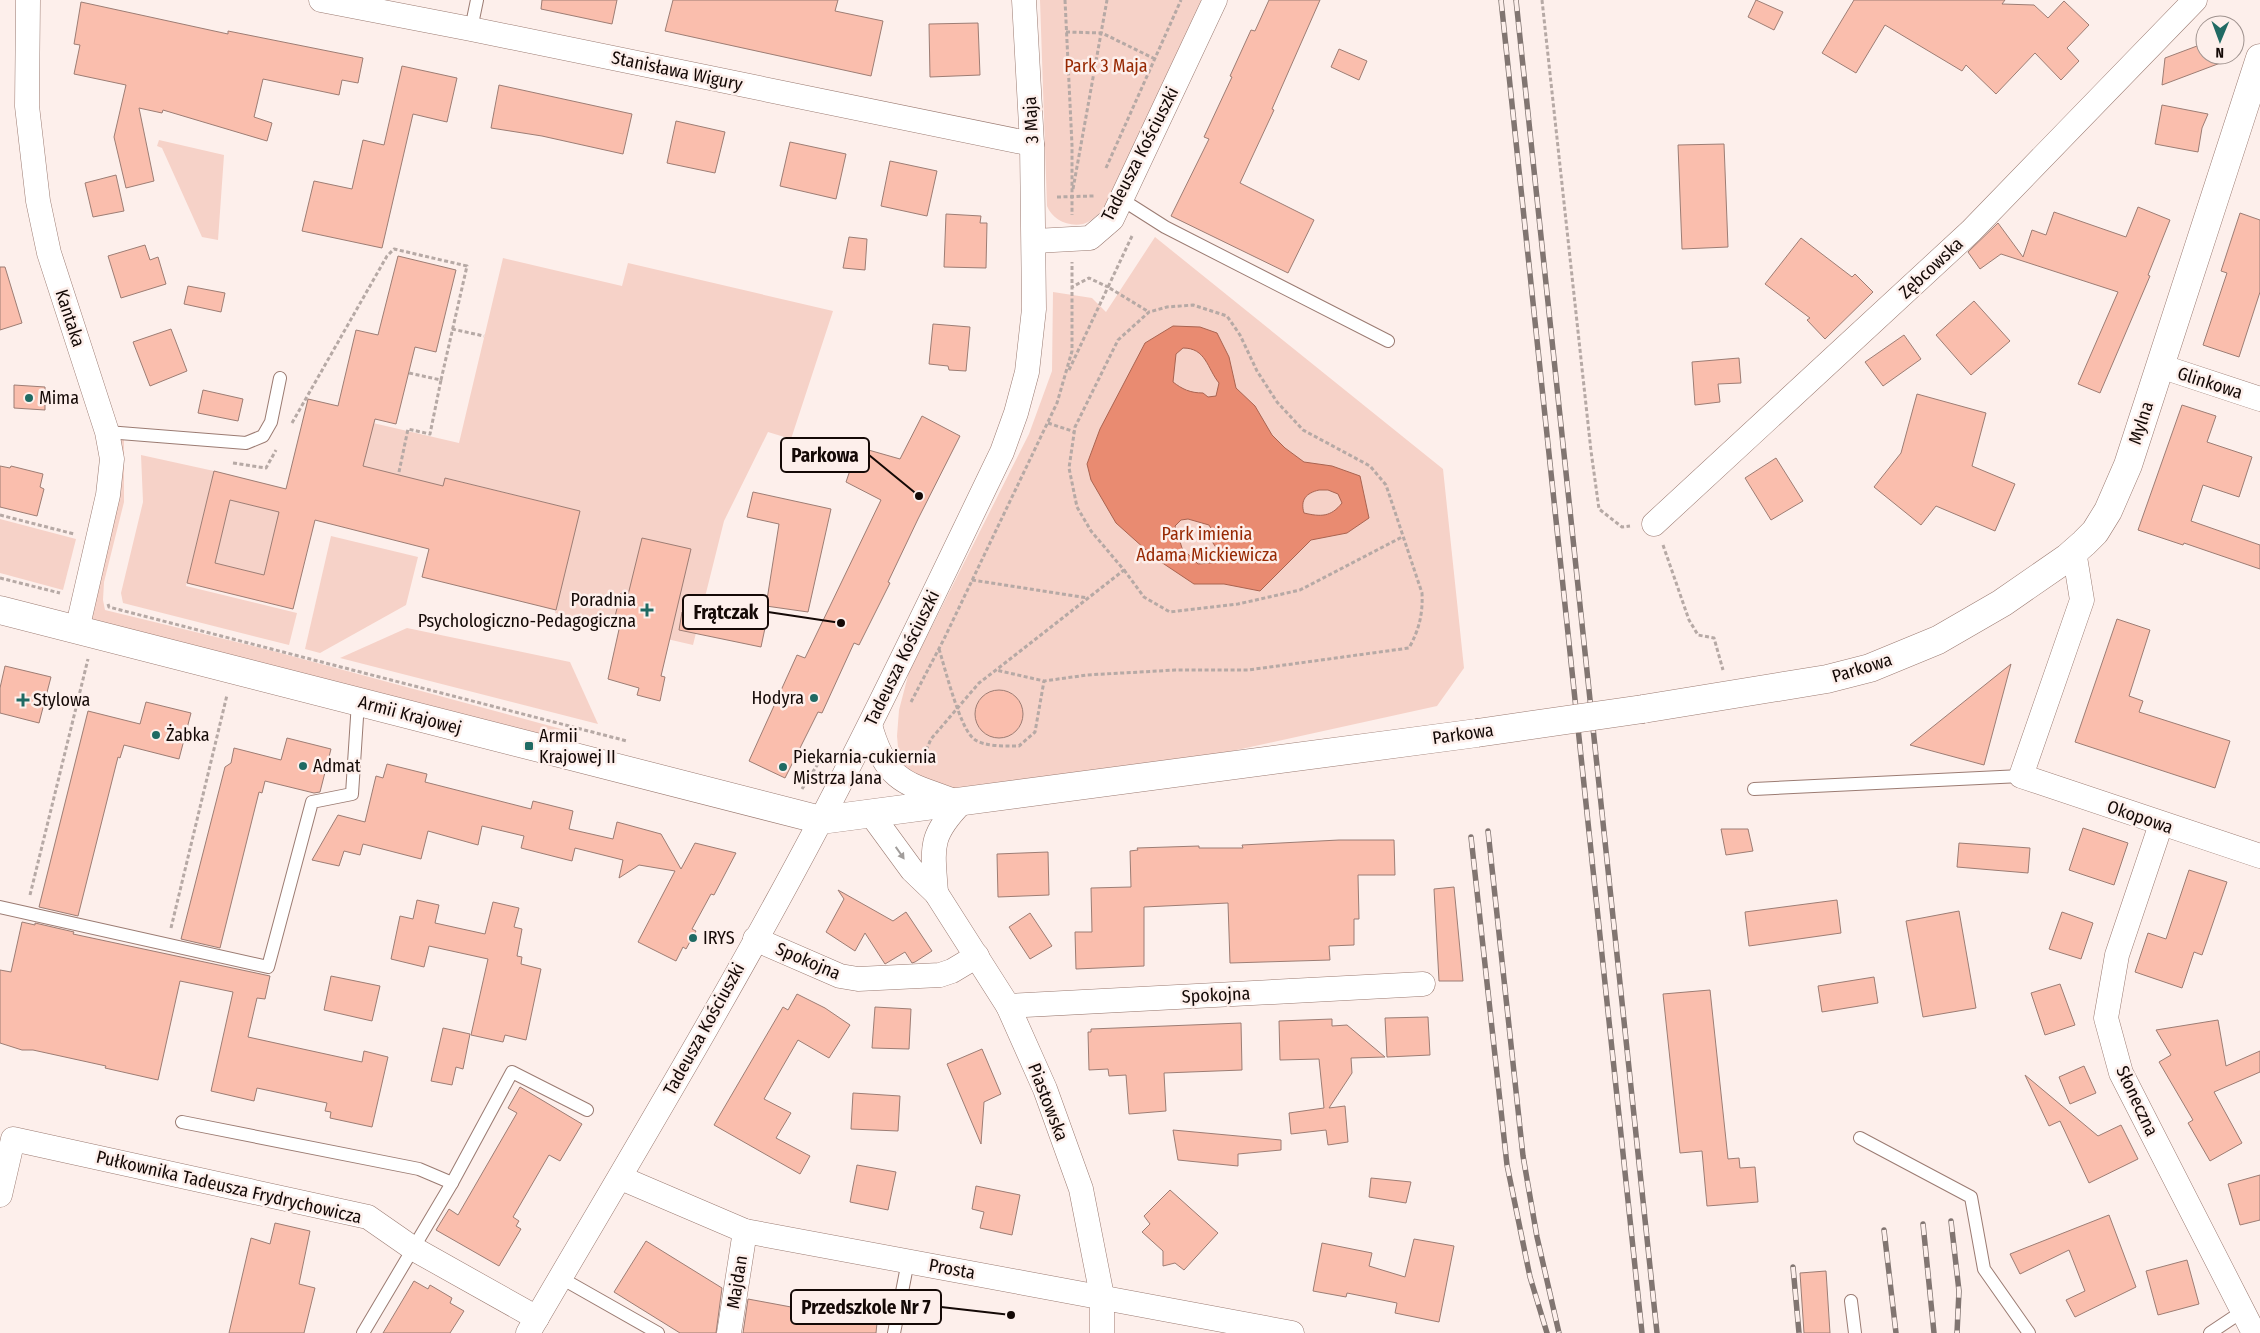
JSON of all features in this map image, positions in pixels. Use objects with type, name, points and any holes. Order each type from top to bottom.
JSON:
[{"type":"street","name":"Kantaka","points":[[28,0],[27,106],[38,201],[49,253],[107,432],[112,459],[108,495],[77,630]]},
{"type":"street","name":"Stanisława Wigury","points":[[322,0],[1032,144]]},
{"type":"street","name":"3 Maja","points":[[1024,0],[1035,241]]},
{"type":"street","name":"Tadeusza Kościuszki","points":[[533,1326],[621,1178],[821,820],[870,725],[1002,452],[1016,413],[1027,372],[1032,340],[1035,241],[1090,238],[1112,219],[1214,0]]},
{"type":"street","name":"Zębcowska","points":[[1654,524],[1971,231],[2195,0]]},
{"type":"street","name":"Mylna","points":[[2074,552],[2094,532],[2108,511],[2120,484],[2260,58]]},
{"type":"street","name":"Glinkowa","points":[[2160,366],[2260,399]]},
{"type":"street","points":[[2021,776],[2082,600],[2074,552]]},
{"type":"street","name":"Parkowa","points":[[821,820],[961,803],[1477,733],[1782,688],[1870,668],[1922,647],[1962,627],[2002,603],[2074,552]]},
{"type":"street","name":"Armii Krajowej","points":[[0,610],[821,820]]},
{"type":"street","points":[[870,725],[884,763],[893,774],[920,788],[961,803],[946,818],[936,834],[934,853],[936,893]]},
{"type":"street","name":"Okopowa","points":[[2021,776],[2260,856]]},
{"type":"street","name":"Piastowska","points":[[870,814],[912,870],[936,893],[1008,1006],[1045,1089],[1081,1189],[1102,1296],[1102,1333]]},
{"type":"street","name":"Słoneczna","points":[[2161,824],[2117,955],[2106,1018],[2121,1073],[2254,1333]]},
{"type":"street","name":"Spokojna","points":[[755,939],[840,976],[858,979],[940,975],[952,971],[977,956]]},
{"type":"street","name":"Spokojna","points":[[1008,1006],[1423,984]]},
{"type":"street","name":"Pułkownika Tadeusza Frydrychowicza","points":[[0,1195],[7,1138],[368,1217],[533,1326]]},
{"type":"street","name":"Prosta","points":[[621,1178],[745,1231],[1102,1296],[1292,1333]]},
{"type":"street","name":"Majdan","points":[[729,1333],[745,1231]]},
{"type":"lane","points":[[471,29],[478,0]]},
{"type":"lane","points":[[1121,199],[1165,227],[1388,341]]},
{"type":"lane","points":[[107,432],[246,443],[263,436],[270,422],[280,378]]},
{"type":"lane","points":[[0,907],[268,967],[312,802],[352,794],[358,702]]},
{"type":"lane","points":[[1754,789],[2021,776]]},
{"type":"lane","points":[[363,1333],[452,1183],[512,1072],[587,1110]]},
{"type":"lane","points":[[182,1122],[419,1169],[452,1183]]},
{"type":"lane","points":[[1860,1138],[1971,1196],[1984,1269],[2029,1333]]},
{"type":"lane","points":[[894,1333],[908,1261]]},
{"type":"lane","points":[[561,1278],[654,1332]]},
{"type":"lane","points":[[1851,1301],[1855,1333]]},
{"type":"lane","points":[[2210,1333],[2243,1311]]},
{"type":"path","points":[[1072,197],[1107,0]]},
{"type":"path","points":[[1542,0],[1590,451],[1599,509],[1622,527],[1654,524],[1667,552],[1689,620],[1698,635],[1714,638],[1721,660]]},
{"type":"path","points":[[1066,32],[1102,33],[1155,59]]},
{"type":"path","points":[[1064,379],[1132,235]]},
{"type":"path","points":[[290,425],[386,256],[394,249],[466,266],[430,434],[408,429],[399,472]]},
{"type":"path","points":[[1072,287],[1089,278],[1108,287],[1149,312]]},
{"type":"path","points":[[996,670],[1044,681],[1087,675],[1175,670],[1248,670],[1409,648],[1416,636],[1423,612],[1422,593],[1386,485],[1370,466],[1303,430],[1277,402],[1257,371],[1240,335],[1227,316],[1193,305],[1167,307],[1149,312],[1118,340],[1074,432],[1069,468],[1077,507],[1091,531],[1144,597],[1170,612],[1238,604],[1300,590],[1402,537]]},
{"type":"path","points":[[452,329],[484,336]]},
{"type":"path","points":[[408,373],[441,380]]},
{"type":"path","points":[[1048,423],[1074,432]]},
{"type":"path","points":[[229,462],[266,468],[281,442]]},
{"type":"path","points":[[0,515],[80,536]]},
{"type":"path","points":[[921,764],[931,738],[979,683],[1124,570]]},
{"type":"path","points":[[0,578],[65,594]]},
{"type":"path","points":[[972,580],[1088,598]]},
{"type":"path","points":[[107,600],[108,607],[632,742]]},
{"type":"path","points":[[939,648],[964,725],[974,740],[997,746],[1019,746],[1035,732],[1044,681]]},
{"type":"path","points":[[29,900],[88,658],[96,661]]},
{"type":"path","points":[[169,934],[233,669]]},
{"type":"path","points":[[801,792],[823,756],[849,765]]},
{"type":"green space","name":"Park 3 Maja","points":[[1040,0],[1209,0],[1116,196],[1096,216],[1083,224],[1077,225],[1061,221],[1052,215],[1047,206]]},
{"type":"green space","points":[[159,140],[224,155],[218,240],[202,237],[162,148],[157,146]]},
{"type":"green space","name":"Park imienia Adama Mickiewicza","points":[[1155,237],[1443,469],[1464,668],[1437,706],[1205,757],[934,800],[900,770],[897,736],[899,710],[909,672],[1029,434],[1052,371],[1053,292],[1092,298],[1106,312]]},
{"type":"green space","points":[[503,258],[622,286],[628,263],[833,311],[791,439],[768,432],[724,521],[693,645],[555,613],[580,511],[446,478],[443,486],[363,466],[373,423],[459,443]]},
{"type":"green space","points":[[113,437],[124,437],[124,502],[104,582],[103,600],[105,610],[273,651],[565,730],[562,742],[91,622]]},
{"type":"green space","points":[[141,455],[214,471],[186,586],[297,613],[289,645],[123,603],[121,593],[143,502]]},
{"type":"green space","points":[[230,500],[279,512],[264,575],[215,563]]},
{"type":"green space","points":[[0,519],[76,539],[63,590],[0,573]]},
{"type":"green space","points":[[331,536],[418,557],[406,605],[320,653],[305,649]]},
{"type":"green space","points":[[407,628],[570,662],[598,724],[340,658]]},
{"type":"shaded area","points":[[1173,326],[1200,327],[1217,333],[1229,357],[1236,388],[1255,406],[1272,435],[1285,448],[1304,462],[1332,466],[1360,476],[1369,518],[1347,533],[1311,540],[1260,591],[1224,584],[1194,584],[1155,558],[1116,523],[1091,480],[1087,464],[1100,429],[1145,343]],"holes":[[[1183,348],[1197,351],[1205,360],[1219,383],[1216,396],[1208,397],[1203,393],[1183,389],[1173,382],[1176,354]],[[1328,490],[1338,494],[1342,503],[1334,511],[1325,515],[1304,513],[1303,504],[1305,498],[1314,491]],[[1188,519],[1209,525],[1213,532],[1213,543],[1219,552],[1220,562],[1198,564],[1182,548],[1175,526],[1181,520]]]},
{"type":"building","points":[[542,0],[617,0],[612,24],[541,9]]},
{"type":"building","points":[[673,0],[838,0],[835,11],[883,21],[871,76],[665,31]]},
{"type":"building","points":[[1269,0],[1320,0],[1272,109],[1274,110],[1240,183],[1314,220],[1288,273],[1171,216],[1209,139],[1204,137],[1232,77],[1230,76],[1251,30],[1255,31]]},
{"type":"building","points":[[1756,0],[1783,12],[1774,30],[1748,17]]},
{"type":"building","points":[[1854,0],[2005,0],[2002,4],[2034,5],[2048,18],[2064,1],[2089,25],[2067,48],[2079,61],[2061,80],[2035,53],[1996,94],[1966,65],[1962,71],[1885,25],[1856,73],[1822,53]]},
{"type":"building","points":[[81,2],[228,34],[228,31],[363,58],[358,83],[342,80],[339,95],[263,79],[254,117],[272,123],[267,141],[163,110],[162,113],[139,108],[154,181],[126,188],[114,137],[126,85],[74,74],[80,45],[74,44]]},
{"type":"building","points":[[978,23],[980,75],[930,77],[929,24]]},
{"type":"building","points":[[2195,47],[2195,65],[2215,65],[2162,85],[2165,58]]},
{"type":"building","points":[[1339,49],[1367,61],[1359,80],[1331,67]]},
{"type":"building","points":[[402,66],[457,78],[447,122],[413,114],[382,248],[302,231],[314,181],[352,189],[363,140],[384,145]]},
{"type":"building","points":[[499,85],[632,114],[623,154],[542,136],[491,128]]},
{"type":"building","points":[[2162,105],[2208,114],[2202,128],[2198,152],[2155,144]]},
{"type":"building","points":[[676,121],[725,132],[715,173],[667,163]]},
{"type":"building","points":[[790,142],[846,154],[836,199],[780,186]]},
{"type":"building","points":[[1724,144],[1728,247],[1682,249],[1678,145]]},
{"type":"building","points":[[890,161],[937,171],[927,216],[881,206]]},
{"type":"building","points":[[116,175],[124,211],[93,217],[85,183]]},
{"type":"building","points":[[2138,207],[2170,220],[2148,275],[2150,276],[2100,393],[2078,384],[2118,292],[2001,254],[1980,269],[1968,252],[1998,223],[2023,257],[2032,230],[2046,235],[2054,212],[2126,237]]},
{"type":"building","points":[[2240,213],[2260,220],[2260,292],[2239,357],[2203,345],[2227,273],[2221,271]]},
{"type":"building","points":[[946,214],[981,216],[980,223],[987,223],[986,268],[944,267]]},
{"type":"building","points":[[849,237],[867,239],[865,270],[843,268]]},
{"type":"building","points":[[1801,238],[1852,277],[1855,274],[1873,292],[1825,339],[1807,320],[1810,318],[1765,284]]},
{"type":"building","points":[[145,245],[150,260],[158,257],[166,284],[121,298],[108,256]]},
{"type":"building","points":[[398,256],[456,270],[436,352],[415,347],[396,424],[375,419],[363,466],[443,486],[445,478],[580,511],[556,610],[422,577],[429,549],[315,520],[293,609],[187,583],[214,471],[286,489],[308,399],[338,406],[356,330],[378,335]],"holes":[[[230,500],[279,512],[264,575],[215,563]]]},
{"type":"building","points":[[0,267],[5,267],[22,323],[0,330]]},
{"type":"building","points":[[188,286],[225,293],[221,312],[184,304]]},
{"type":"building","points":[[1974,301],[2010,341],[1971,375],[1936,335]]},
{"type":"building","points":[[933,324],[970,327],[966,371],[949,370],[948,366],[929,364]]},
{"type":"building","points":[[171,329],[187,371],[150,386],[133,342]]},
{"type":"building","points":[[1904,335],[1921,359],[1883,386],[1865,362]]},
{"type":"building","points":[[1739,358],[1741,383],[1718,384],[1720,402],[1695,405],[1692,362]]},
{"type":"building","name":"Mima","points":[[14,385],[45,387],[45,410],[14,408]]},
{"type":"building","points":[[203,390],[243,399],[238,421],[198,413]]},
{"type":"building","points":[[1917,394],[1986,413],[1972,466],[2015,484],[1995,531],[1936,506],[1921,525],[1874,487],[1901,453]]},
{"type":"building","points":[[2182,405],[2216,416],[2207,442],[2252,457],[2239,497],[2203,485],[2191,521],[2260,545],[2260,569],[2184,543],[2183,545],[2138,530]]},
{"type":"building","points":[[922,416],[960,436],[918,519],[888,582],[890,583],[859,645],[854,643],[822,713],[818,712],[785,778],[749,761],[797,655],[805,658],[881,500],[846,482],[858,447],[900,459]]},
{"type":"building","points":[[1776,458],[1803,501],[1771,520],[1745,478]]},
{"type":"building","points":[[0,466],[10,468],[11,466],[43,474],[40,487],[44,489],[37,516],[0,507]]},
{"type":"building","points":[[753,492],[831,509],[808,612],[766,606],[779,524],[747,517]]},
{"type":"building","name":"Poradnia Psychologiczno-Pedagogiczna","points":[[642,538],[691,549],[661,676],[665,677],[660,701],[637,695],[639,688],[608,679],[620,625],[613,624],[621,593],[628,595]]},
{"type":"building","points":[[682,612],[765,628],[761,647],[679,630]]},
{"type":"building","points":[[2117,619],[2150,630],[2129,696],[2143,701],[2139,712],[2230,741],[2215,788],[2075,742]]},
{"type":"building","points":[[2011,664],[1984,765],[1910,745]]},
{"type":"building","name":"Stylowa","points":[[5,666],[51,677],[39,723],[0,713],[0,688]]},
{"type":"building","points":[[994,690],[1004,690],[1016,697],[1023,709],[1023,719],[1016,731],[1004,738],[994,738],[986,734],[979,727],[975,719],[975,709],[979,701],[986,694]]},
{"type":"building","points":[[146,702],[191,713],[179,759],[124,745],[120,758],[118,757],[78,916],[39,907],[88,711],[140,724]]},
{"type":"building","points":[[287,738],[331,749],[320,792],[314,793],[265,781],[262,793],[259,792],[220,948],[181,939],[225,767],[231,763],[234,748],[281,760]]},
{"type":"building","points":[[387,764],[427,774],[425,782],[531,809],[533,801],[573,811],[569,829],[613,839],[617,822],[661,834],[681,869],[695,843],[736,853],[714,895],[711,894],[692,929],[696,931],[686,949],[683,947],[676,961],[638,942],[675,871],[639,865],[619,878],[623,860],[575,848],[572,861],[521,848],[524,836],[482,826],[478,845],[428,831],[421,859],[363,844],[360,855],[344,851],[339,866],[312,860],[338,815],[365,822],[376,776],[383,778]]},
{"type":"building","points":[[2083,828],[2128,843],[2114,885],[2069,870]]},
{"type":"building","points":[[1721,829],[1748,829],[1753,851],[1726,855]]},
{"type":"building","points":[[1339,840],[1394,840],[1395,875],[1358,875],[1359,919],[1354,919],[1354,945],[1329,946],[1330,960],[1230,963],[1228,903],[1144,907],[1144,966],[1076,969],[1075,932],[1092,932],[1091,888],[1131,887],[1130,851],[1138,850],[1137,848],[1199,846],[1199,848],[1243,848],[1242,845]]},
{"type":"building","points":[[1959,843],[2030,848],[2028,873],[1957,867]]},
{"type":"building","points":[[1048,852],[1049,895],[998,897],[997,854]]},
{"type":"building","points":[[2189,870],[2227,882],[2202,955],[2194,952],[2182,988],[2135,972],[2148,933],[2166,939]]},
{"type":"building","points":[[1454,887],[1463,981],[1439,981],[1434,889]]},
{"type":"building","points":[[838,890],[893,921],[906,912],[932,951],[912,963],[905,952],[885,964],[865,933],[855,951],[826,932],[844,899]]},
{"type":"building","points":[[417,900],[439,905],[435,923],[485,934],[493,902],[519,908],[514,927],[522,929],[517,956],[522,957],[521,964],[541,969],[526,1040],[505,1035],[503,1042],[471,1035],[488,959],[429,946],[424,967],[391,959],[400,916],[413,919]]},
{"type":"building","points":[[1837,900],[1841,933],[1749,946],[1745,912]]},
{"type":"building","points":[[1959,911],[1976,1008],[1923,1017],[1906,921]]},
{"type":"building","points":[[2062,912],[2093,923],[2081,959],[2049,949]]},
{"type":"building","points":[[1030,913],[1052,946],[1030,959],[1009,927]]},
{"type":"building","points":[[22,922],[35,925],[35,923],[74,932],[73,934],[270,976],[265,999],[257,998],[248,1037],[362,1062],[364,1051],[388,1057],[372,1127],[330,1118],[331,1112],[325,1111],[327,1103],[257,1088],[254,1101],[211,1091],[233,992],[180,981],[158,1080],[105,1068],[106,1066],[33,1050],[22,1050],[0,1043],[0,970],[11,972]]},
{"type":"building","points":[[331,976],[380,986],[372,1021],[324,1010]]},
{"type":"building","points":[[1874,977],[1878,1003],[1822,1012],[1818,986]]},
{"type":"building","points":[[2060,984],[2075,1025],[2045,1035],[2031,993]]},
{"type":"building","points":[[1710,990],[1728,1159],[1739,1158],[1740,1168],[1755,1167],[1758,1202],[1707,1206],[1702,1151],[1680,1153],[1663,994]]},
{"type":"building","points":[[797,994],[825,1008],[850,1025],[829,1058],[798,1040],[764,1099],[791,1113],[776,1138],[810,1156],[800,1174],[714,1125],[783,1007],[788,1010]]},
{"type":"building","points":[[875,1007],[911,1009],[909,1049],[872,1048]]},
{"type":"building","points":[[1428,1017],[1430,1055],[1387,1057],[1385,1018]]},
{"type":"building","points":[[1332,1019],[1332,1026],[1347,1025],[1385,1057],[1351,1058],[1352,1073],[1329,1108],[1345,1106],[1348,1142],[1328,1145],[1326,1130],[1291,1134],[1289,1113],[1324,1108],[1319,1059],[1280,1060],[1279,1021]]},
{"type":"building","points":[[2218,1020],[2226,1066],[2260,1051],[2260,1072],[2214,1092],[2242,1143],[2210,1161],[2188,1123],[2193,1120],[2159,1062],[2171,1055],[2156,1030]]},
{"type":"building","points":[[1241,1023],[1242,1070],[1164,1073],[1166,1111],[1129,1114],[1126,1075],[1109,1076],[1108,1069],[1089,1070],[1088,1032],[1091,1032],[1091,1029]]},
{"type":"building","points":[[443,1028],[470,1034],[463,1069],[456,1067],[452,1085],[431,1081]]},
{"type":"building","points":[[982,1049],[1001,1094],[984,1102],[981,1144],[947,1064]]},
{"type":"building","points":[[2084,1066],[2096,1093],[2070,1104],[2059,1077]]},
{"type":"building","points":[[2025,1075],[2098,1136],[2121,1125],[2138,1159],[2089,1183],[2060,1121],[2049,1126]]},
{"type":"building","points":[[520,1087],[582,1124],[560,1161],[549,1155],[513,1217],[519,1221],[516,1226],[521,1229],[499,1266],[436,1230],[449,1209],[458,1215],[517,1113],[508,1108]]},
{"type":"building","points":[[853,1093],[900,1096],[898,1131],[851,1129]]},
{"type":"building","points":[[1173,1130],[1281,1140],[1281,1150],[1238,1154],[1238,1166],[1178,1160]]},
{"type":"building","points":[[857,1165],[896,1172],[888,1210],[850,1202]]},
{"type":"building","points":[[2260,1175],[2260,1220],[2240,1225],[2228,1184]]},
{"type":"building","points":[[1371,1178],[1411,1182],[1406,1203],[1369,1197]]},
{"type":"building","points":[[976,1186],[1020,1195],[1012,1235],[980,1228],[984,1212],[972,1209]]},
{"type":"building","points":[[1170,1190],[1218,1233],[1184,1270],[1175,1263],[1163,1266],[1163,1251],[1142,1232],[1150,1224],[1144,1216]]},
{"type":"building","points":[[2109,1215],[2136,1287],[2075,1317],[2066,1300],[2085,1291],[2069,1250],[2020,1274],[2010,1254]]},
{"type":"building","points":[[275,1223],[310,1231],[299,1284],[315,1288],[304,1333],[229,1333],[251,1238],[270,1244]]},
{"type":"building","points":[[1414,1239],[1454,1246],[1439,1322],[1395,1313],[1397,1303],[1347,1293],[1346,1297],[1313,1291],[1322,1243],[1372,1253],[1369,1266],[1405,1277]]},
{"type":"building","points":[[646,1241],[722,1288],[716,1333],[680,1333],[614,1292]]},
{"type":"building","points":[[2187,1260],[2199,1304],[2158,1315],[2146,1271]]},
{"type":"building","points":[[1826,1271],[1830,1333],[1804,1333],[1800,1273]]},
{"type":"building","points":[[414,1281],[428,1289],[430,1285],[452,1298],[450,1303],[464,1311],[450,1333],[383,1333]]},
{"type":"building","points":[[748,1299],[877,1323],[876,1333],[743,1333]]},
{"type":"railway","points":[[1501,0],[1642,1333]]},
{"type":"railway","points":[[1516,0],[1657,1333]]},
{"type":"railway","points":[[1488,831],[1523,1156],[1537,1237],[1559,1333]]},
{"type":"railway","points":[[1471,837],[1507,1165],[1530,1277],[1547,1333]]},
{"type":"railway","points":[[1951,1221],[1959,1291],[1957,1333]]},
{"type":"railway","points":[[1923,1224],[1934,1333]]},
{"type":"railway","points":[[1884,1230],[1896,1333]]},
{"type":"railway","points":[[1793,1267],[1799,1333]]},
{"type":"place","name":"Mima","points":[[29,398]]},
{"type":"place","name":"Parkowa","points":[[919,496]]},
{"type":"place","name":"Poradnia Psychologiczno-Pedagogiczna","points":[[647,610]]},
{"type":"place","name":"Frątczak","points":[[841,623]]},
{"type":"place","name":"Hodyra","points":[[814,698]]},
{"type":"place","name":"Stylowa","points":[[23,700]]},
{"type":"place","name":"Żabka","points":[[156,735]]},
{"type":"place","name":"Armii Krajowej II","points":[[529,746]]},
{"type":"place","name":"Admat","points":[[303,766]]},
{"type":"place","name":"Piekarnia-cukiernia Mistrza Jana","points":[[783,767]]},
{"type":"place","name":"IRYS","points":[[693,938]]},
{"type":"place","name":"Przedszkole Nr 7","points":[[1011,1315]]}]
